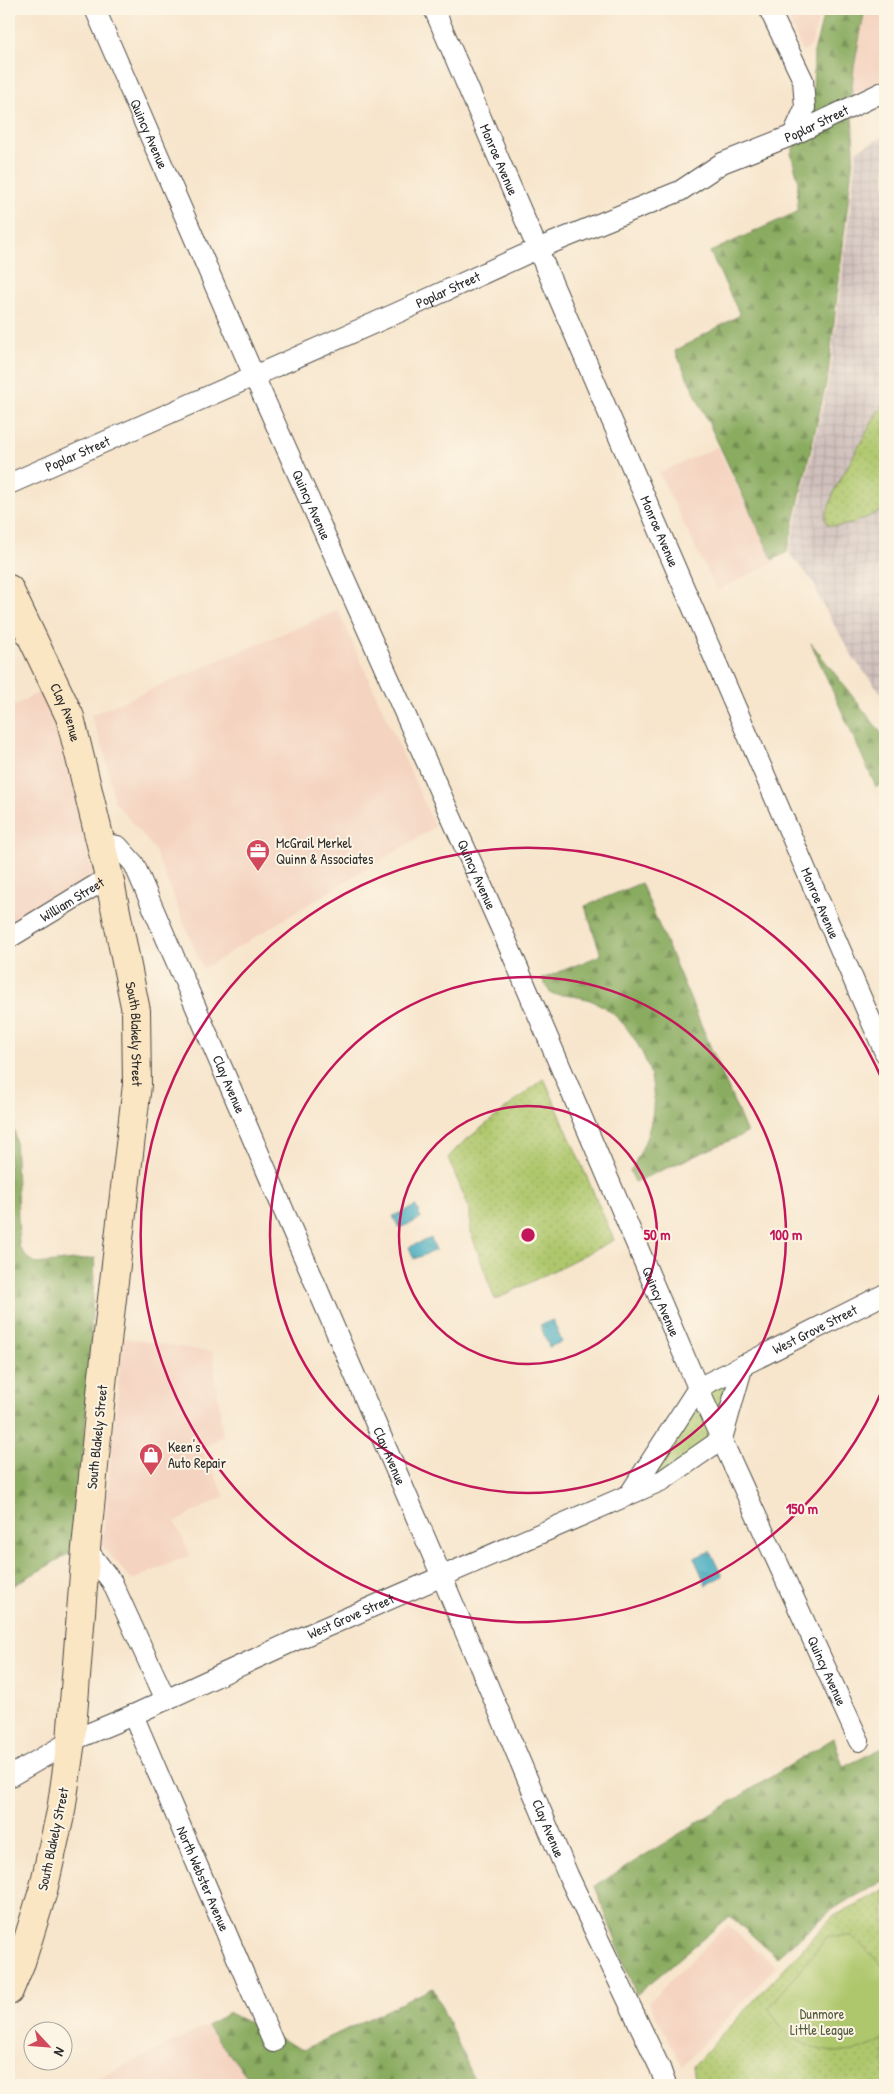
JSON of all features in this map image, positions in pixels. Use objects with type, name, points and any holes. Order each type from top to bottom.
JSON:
[{"type":"main road","name":"Clay Avenue","points":[[9,590],[70,717],[110,877]]},
{"type":"main road","name":"South Blakely Street","points":[[9,1991],[21,1962],[44,1891],[61,1811],[71,1741],[86,1548],[102,1384],[137,1085],[136,1011],[110,877]]},
{"type":"street","name":"Quincy Avenue","points":[[95,9],[254,376],[503,934],[698,1388],[859,1741]]},
{"type":"street","name":"Monroe Avenue","points":[[434,9],[885,1053]]},
{"type":"street","points":[[770,9],[803,80],[805,108],[793,135]]},
{"type":"street","name":"Poplar Street","points":[[9,484],[537,249],[680,191],[722,163],[793,135],[885,91]]},
{"type":"street","name":"Clay Avenue","points":[[101,843],[118,846],[134,864],[442,1577],[568,1875],[660,2068],[666,2085]]},
{"type":"street","name":"William Street","points":[[9,938],[110,877]]},
{"type":"street","name":"West Grove Street","points":[[698,1388],[885,1294]]},
{"type":"street","points":[[722,1439],[744,1365]]},
{"type":"street","points":[[629,1495],[698,1388]]},
{"type":"street","name":"West Grove Street","points":[[9,1777],[71,1741],[133,1716],[296,1640],[663,1480],[722,1439]]},
{"type":"street","points":[[86,1548],[112,1582],[166,1700]]},
{"type":"street","name":"North Webster Avenue","points":[[133,1716],[273,2042]]},
{"type":"shaded area","points":[[784,9],[821,9],[811,46],[802,52]]},
{"type":"shaded area","points":[[865,9],[885,9],[885,79],[851,95],[854,67]]},
{"type":"shaded area","points":[[885,136],[885,399],[835,489],[860,520],[885,509],[885,698],[854,659],[820,600],[814,583],[789,553],[830,375],[857,150]]},
{"type":"shaded area","points":[[717,447],[774,562],[717,591],[659,473]]},
{"type":"shaded area","points":[[338,610],[435,827],[203,969],[154,849],[114,801],[104,750],[91,715]]},
{"type":"shaded area","points":[[42,691],[65,743],[93,878],[9,930],[9,708]]},
{"type":"shaded area","points":[[885,965],[885,990],[877,969]]},
{"type":"shaded area","points":[[123,1338],[213,1352],[223,1436],[201,1449],[225,1496],[175,1522],[190,1555],[132,1580],[102,1546]]},
{"type":"shaded area","points":[[727,1925],[776,1966],[682,2066],[649,2002]]},
{"type":"shaded area","points":[[207,2026],[254,2085],[84,2085]]},
{"type":"green space","points":[[825,9],[865,9],[854,67],[851,95],[854,150],[828,375],[787,552],[773,560],[675,351],[740,315],[710,252],[797,212],[798,179],[791,153],[808,118],[813,98],[814,52]]},
{"type":"green space","points":[[885,399],[885,509],[850,524],[842,526],[828,525],[825,518],[835,489]]},
{"type":"green space","points":[[811,643],[885,738],[885,783],[876,787]]},
{"type":"green space","points":[[641,883],[747,1133],[635,1182],[630,1171],[640,1154],[647,1136],[653,1102],[648,1068],[641,1051],[627,1028],[607,1009],[585,999],[551,994],[542,979],[601,955],[585,906]]},
{"type":"green space","points":[[544,1078],[614,1240],[495,1300],[470,1230],[470,1210],[448,1158],[460,1145]]},
{"type":"green space","points":[[9,1121],[15,1132],[19,1246],[26,1257],[36,1264],[95,1258],[87,1404],[75,1550],[9,1588]]},
{"type":"green space","points":[[743,1365],[722,1439],[629,1495],[698,1388]]},
{"type":"green space","points":[[834,1738],[843,1767],[885,1747],[885,1880],[834,1908],[777,1957],[730,1916],[636,1995],[595,1886]]},
{"type":"green space","name":"Dunmore Little League","points":[[885,1890],[885,2085],[696,2085],[693,2066],[832,1917]]},
{"type":"green space","points":[[828,1936],[852,1936],[885,1968],[885,2038],[853,2051],[836,2052],[820,2050],[804,2044],[790,2035],[778,2023],[769,2008]]},
{"type":"green space","points":[[433,1988],[477,2085],[254,2085],[207,2026],[229,2013],[303,2050]]},
{"type":"water","points":[[416,1206],[421,1219],[399,1228],[393,1216]]},
{"type":"water","points":[[431,1238],[436,1250],[414,1259],[409,1247]]},
{"type":"water","points":[[553,1320],[562,1342],[549,1347],[540,1325]]},
{"type":"water","points":[[710,1551],[722,1576],[706,1585],[694,1558]]},
{"type":"place","name":"McGrail Merkel Quinn & Associates","points":[[258,872]]},
{"type":"place","name":"Keen's Auto Repair","points":[[151,1476]]}]
